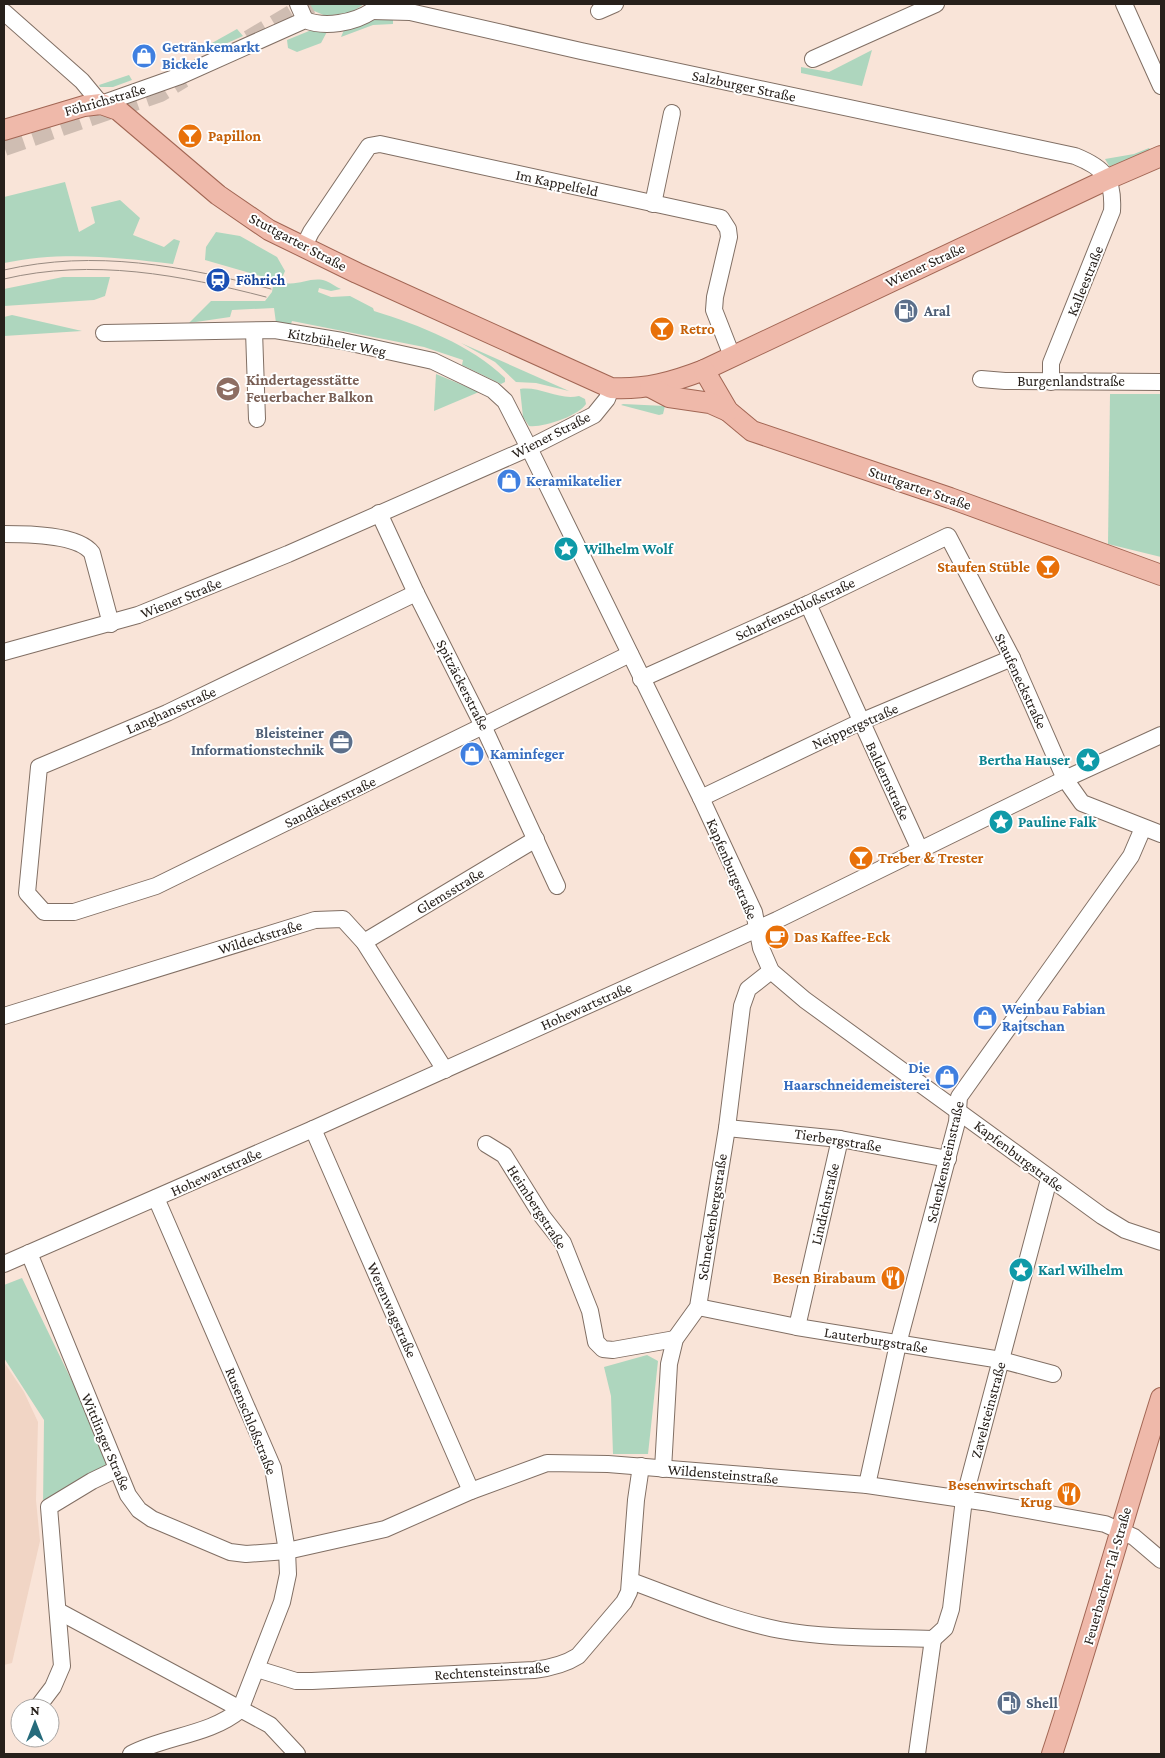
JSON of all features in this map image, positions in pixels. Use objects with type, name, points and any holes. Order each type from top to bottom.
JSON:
[{"type":"main road","name":"Föhrichstraße","points":[[4,130],[84,106],[102,104]]},
{"type":"main road","name":"Stuttgarter Straße","points":[[102,104],[118,110],[233,207],[269,230],[303,248],[611,388]]},
{"type":"main road","name":"Wiener Straße","points":[[611,388],[650,387],[704,370],[1108,179],[1161,156]]},
{"type":"main road","name":"Stuttgarter Straße","points":[[704,370],[728,411],[752,431],[914,485],[1161,575]]},
{"type":"main road","points":[[650,387],[669,397],[710,403],[728,411]]},
{"type":"main road","name":"Feuerbacher-Tal-Straße","points":[[1052,1754],[1090,1636],[1120,1529],[1161,1398]]},
{"type":"street","points":[[298,4],[305,20],[317,24],[348,21],[364,16],[373,7]]},
{"type":"street","points":[[599,11],[616,4]]},
{"type":"street","points":[[814,60],[936,4]]},
{"type":"street","points":[[1124,4],[1161,86]]},
{"type":"street","name":"Salzburger Straße","points":[[373,7],[410,12],[581,51],[1075,156],[1092,162],[1108,179]]},
{"type":"street","name":"Stuttgarter Straße","points":[[4,12],[82,81],[102,104]]},
{"type":"street","name":"Föhrichstraße","points":[[102,104],[180,76],[305,20]]},
{"type":"street","points":[[653,204],[672,113]]},
{"type":"street","name":"Im Kappelfeld","points":[[303,248],[311,232],[370,146],[380,144],[721,218],[726,223],[729,236],[714,297],[714,310],[732,356]]},
{"type":"street","name":"Kalleestraße","points":[[1051,382],[1051,363],[1112,212],[1113,196],[1108,179]]},
{"type":"street","points":[[254,330],[257,419]]},
{"type":"street","name":"Kitzbüheler Weg","points":[[104,333],[275,330],[432,361],[493,390],[505,401],[529,448]]},
{"type":"street","name":"Burgenlandstraße","points":[[981,378],[1051,382],[1161,382]]},
{"type":"street","name":"Wiener Straße","points":[[4,652],[138,615],[529,448],[594,415],[607,398],[611,388]]},
{"type":"street","name":"Kapfenburgstraße","points":[[529,448],[701,798],[754,912],[761,948],[771,971],[805,1000],[1112,1223],[1137,1235],[1161,1242]]},
{"type":"street","name":"Spitzäckerstraße","points":[[379,513],[416,593],[484,728],[557,886]]},
{"type":"street","points":[[4,534],[33,534],[84,544],[92,553],[111,624]]},
{"type":"street","name":"Scharfenschloßstraße","points":[[642,679],[808,604],[948,536]]},
{"type":"street","name":"Staufeneckstraße","points":[[948,536],[1012,658],[1064,779],[1082,803],[1161,834]]},
{"type":"street","name":"Langhansstraße","points":[[27,893],[39,767],[167,713],[416,593]]},
{"type":"street","name":"Baldernstraße","points":[[808,604],[860,722],[920,850]]},
{"type":"street","name":"Sandäckerstraße","points":[[27,893],[44,912],[74,912],[156,886],[484,728],[512,711],[630,654]]},
{"type":"street","name":"Neippergstraße","points":[[701,798],[860,722],[1012,658]]},
{"type":"street","name":"Hohewartstraße","points":[[4,1264],[313,1129],[757,928],[1064,779],[1161,735]]},
{"type":"street","name":"Schenkensteinstraße","points":[[867,1485],[898,1344],[948,1159],[959,1112],[959,1096],[1131,856],[1143,828]]},
{"type":"street","name":"Glemsstraße","points":[[364,942],[536,839]]},
{"type":"street","name":"Wildeckstraße","points":[[4,1016],[315,920],[343,919],[364,942],[445,1070]]},
{"type":"street","name":"Schneckenbergstraße","points":[[663,1469],[669,1364],[675,1339],[698,1307],[727,1128],[742,1006],[748,989],[771,971]]},
{"type":"street","name":"Tierbergstraße","points":[[727,1128],[840,1139],[948,1159]]},
{"type":"street","name":"Werenwagstraße","points":[[313,1129],[471,1491]]},
{"type":"street","name":"Lindichstraße","points":[[797,1327],[840,1139]]},
{"type":"street","name":"Heimbergstraße","points":[[486,1144],[504,1156],[542,1216],[564,1243],[590,1311],[596,1342],[603,1349],[613,1350],[675,1339]]},
{"type":"street","name":"Zavelsteinstraße","points":[[917,1754],[933,1639],[945,1628],[951,1609],[964,1499],[1049,1179]]},
{"type":"street","name":"Rusenschloßstraße","points":[[156,1198],[273,1468],[287,1551],[288,1574],[282,1602],[240,1710]]},
{"type":"street","name":"Wittlinger Straße","points":[[29,1253],[128,1495],[139,1510],[152,1519],[230,1552],[246,1554],[287,1551]]},
{"type":"street","name":"Lauterburgstraße","points":[[698,1307],[797,1327],[1001,1360],[1053,1374]]},
{"type":"street","name":"Wildensteinstraße","points":[[287,1551],[385,1529],[471,1491],[547,1463],[641,1466],[867,1485],[964,1499],[1105,1524],[1120,1529],[1134,1537],[1161,1560]]},
{"type":"street","name":"Rechtensteinstraße","points":[[257,1669],[296,1680],[312,1681],[550,1668],[578,1656],[624,1602],[631,1581],[636,1500],[641,1466]]},
{"type":"street","points":[[44,1698],[52,1687],[62,1666],[60,1612],[50,1507],[92,1481],[117,1469]]},
{"type":"street","points":[[631,1581],[739,1620],[781,1630],[829,1636],[933,1639]]},
{"type":"street","points":[[60,1612],[270,1725],[298,1754]]},
{"type":"street","points":[[131,1754],[148,1745],[228,1720],[240,1710]]},
{"type":"shaded area","points":[[4,1362],[24,1392],[38,1422],[36,1500],[40,1541],[12,1663],[4,1665]]},
{"type":"green space","points":[[305,4],[364,4],[352,12],[326,16],[307,8]]},
{"type":"green space","points":[[393,18],[393,24],[373,25],[341,37],[347,23]]},
{"type":"green space","points":[[329,28],[321,43],[297,52],[288,48],[287,40],[309,31]]},
{"type":"green space","points":[[237,29],[243,36],[214,49],[212,43]]},
{"type":"green space","points":[[872,50],[862,86],[801,73],[801,67],[829,72]]},
{"type":"green space","points":[[129,75],[132,80],[113,87],[100,87],[99,85]]},
{"type":"green space","points":[[1149,148],[1152,152],[1111,169],[1105,159],[1134,154]]},
{"type":"green space","points":[[65,182],[79,232],[95,223],[91,207],[120,200],[140,218],[133,235],[164,247],[174,239],[180,241],[173,264],[89,256],[46,257],[4,263],[4,197]]},
{"type":"green space","points":[[216,232],[240,236],[277,257],[285,271],[282,278],[285,283],[316,280],[328,282],[341,289],[331,291],[319,288],[318,292],[331,297],[350,296],[373,308],[374,311],[444,337],[491,366],[505,378],[505,382],[501,384],[462,365],[463,360],[424,347],[292,321],[291,324],[276,323],[274,308],[232,310],[230,317],[189,323],[211,301],[265,301],[272,292],[274,280],[205,260],[206,247]]},
{"type":"green space","points":[[63,277],[110,277],[105,296],[94,300],[4,306],[4,289]]},
{"type":"green space","points":[[12,315],[82,331],[4,336],[4,317]]},
{"type":"green space","points":[[461,343],[569,391],[536,383],[516,382],[495,362]]},
{"type":"green space","points":[[436,374],[479,392],[434,411]]},
{"type":"green space","points":[[520,389],[535,390],[564,397],[579,396],[585,399],[586,404],[568,417],[543,425],[529,426],[523,417]]},
{"type":"green space","points":[[1110,394],[1161,394],[1161,557],[1108,544]]},
{"type":"green space","points":[[621,405],[665,406],[663,414],[659,415]]},
{"type":"green space","points":[[22,1278],[113,1466],[43,1508],[44,1420],[4,1358],[4,1285]]},
{"type":"green space","points":[[647,1355],[658,1361],[648,1454],[613,1454],[611,1396],[604,1367]]},
{"type":"tunnel","points":[[249,40],[310,4]]},
{"type":"tunnel","points":[[4,146],[160,92],[183,78]]},
{"type":"tram line","points":[[4,270],[72,261],[139,263],[205,273],[271,289]]},
{"type":"tram line","points":[[4,279],[70,270],[136,272],[202,282],[266,297]]},
{"type":"place","name":"Getränkemarkt Bickele","points":[[144,56]]},
{"type":"place","name":"Papillon","points":[[190,136]]},
{"type":"place","name":"Föhrich","points":[[218,280]]},
{"type":"place","name":"Aral","points":[[906,311]]},
{"type":"place","name":"Retro","points":[[662,329]]},
{"type":"place","name":"Kindertagesstätte Feuerbacher Balkon","points":[[228,389]]},
{"type":"place","name":"Keramikatelier","points":[[509,481]]},
{"type":"place","name":"Wilhelm Wolf","points":[[566,549]]},
{"type":"place","name":"Staufen Stüble","points":[[1048,567]]},
{"type":"place","name":"Bleisteiner Informationstechnik","points":[[341,742]]},
{"type":"place","name":"Kaminfeger","points":[[472,754]]},
{"type":"place","name":"Bertha Hauser","points":[[1088,760]]},
{"type":"place","name":"Pauline Falk","points":[[1001,822]]},
{"type":"place","name":"Treber & Trester","points":[[861,858]]},
{"type":"place","name":"Das Kaffee-Eck","points":[[777,937]]},
{"type":"place","name":"Weinbau Fabian Rajtschan","points":[[985,1018]]},
{"type":"place","name":"Die Haarschneidemeisterei","points":[[947,1077]]},
{"type":"place","name":"Karl Wilhelm","points":[[1021,1270]]},
{"type":"place","name":"Besen Birabaum","points":[[893,1278]]},
{"type":"place","name":"Besenwirtschaft Krug","points":[[1069,1494]]},
{"type":"place","name":"Shell","points":[[1009,1703]]}]
